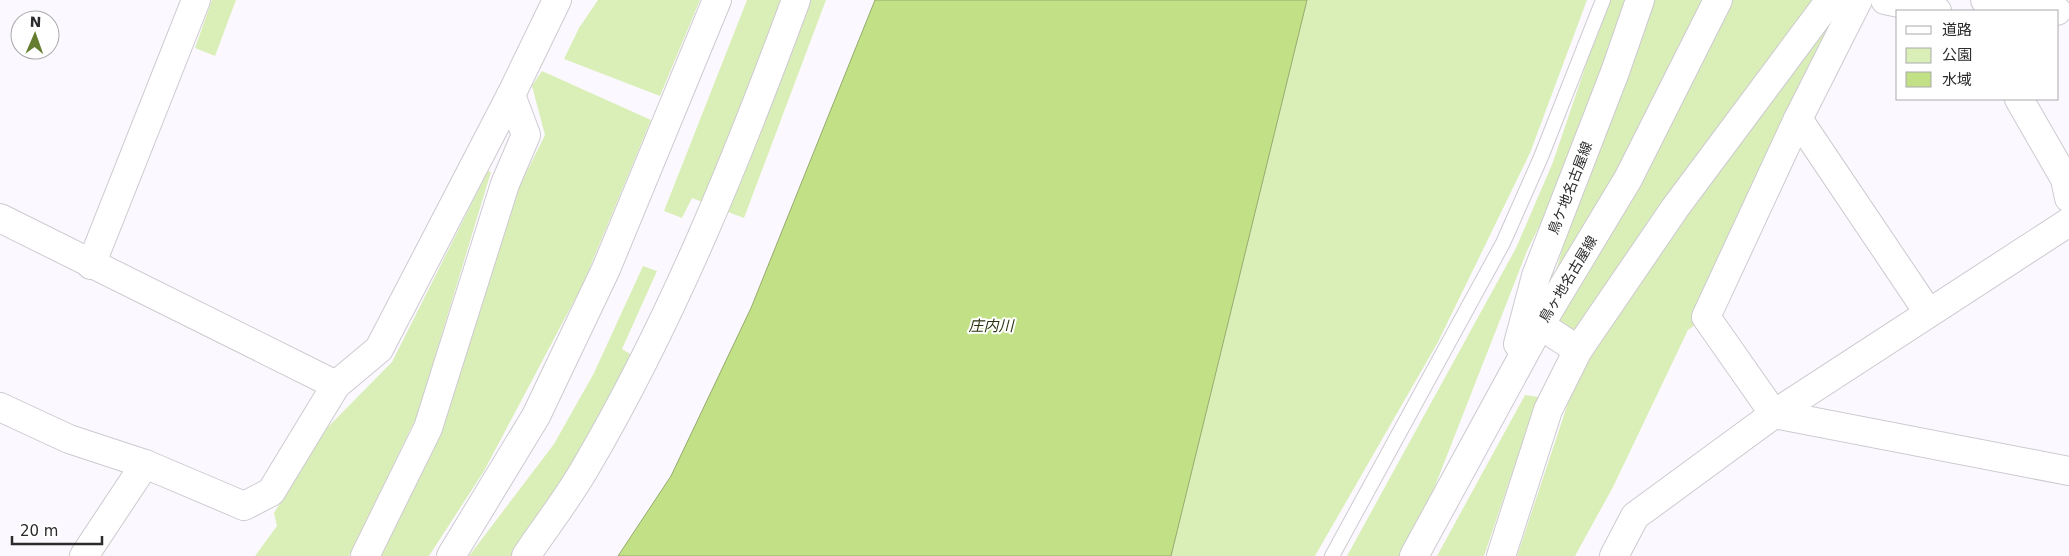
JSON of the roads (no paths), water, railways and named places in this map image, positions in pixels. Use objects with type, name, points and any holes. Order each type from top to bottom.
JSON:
[{"type":"main road","points":[[91,265],[196,0]]},
{"type":"main road","points":[[0,406],[69,439],[145,464],[244,506],[271,492],[336,385],[379,349],[557,0]]},
{"type":"main road","points":[[451,556],[536,416],[606,269],[717,0]]},
{"type":"main road","points":[[526,556],[587,466],[660,328],[758,102],[796,0]]},
{"type":"main road","name":"鳥ケ地名古屋線","points":[[1509,380],[1536,276],[1615,72],[1640,0]]},
{"type":"main road","name":"鳥ヶ地名古屋線","points":[[1414,556],[1540,325],[1628,180],[1718,0]]},
{"type":"main road","points":[[1501,556],[1548,410],[1578,350],[1675,208],[1830,0]]},
{"type":"main road","points":[[1858,0],[1798,119],[1706,317],[1774,414],[2069,471]]},
{"type":"main road","points":[[1885,0],[1930,10]]},
{"type":"main road","points":[[1986,0],[2051,10]]},
{"type":"main road","points":[[365,556],[428,428],[504,184],[526,135],[510,95]]},
{"type":"main road","points":[[2020,100],[2065,179],[2069,198]]},
{"type":"main road","points":[[1798,119],[1928,312]]},
{"type":"main road","points":[[0,218],[91,265],[336,385]]},
{"type":"main road","points":[[1614,556],[1635,516],[1774,414],[2069,222]]},
{"type":"main road","points":[[1540,325],[1578,350]]},
{"type":"main road","points":[[84,556],[145,464]]},
{"type":"lane","points":[[1332,556],[1503,243],[1541,157],[1603,0]]},
{"type":"water","name":"庄内川","points":[[875,0],[1307,0],[1171,556],[618,556],[671,476],[751,308]]}]
